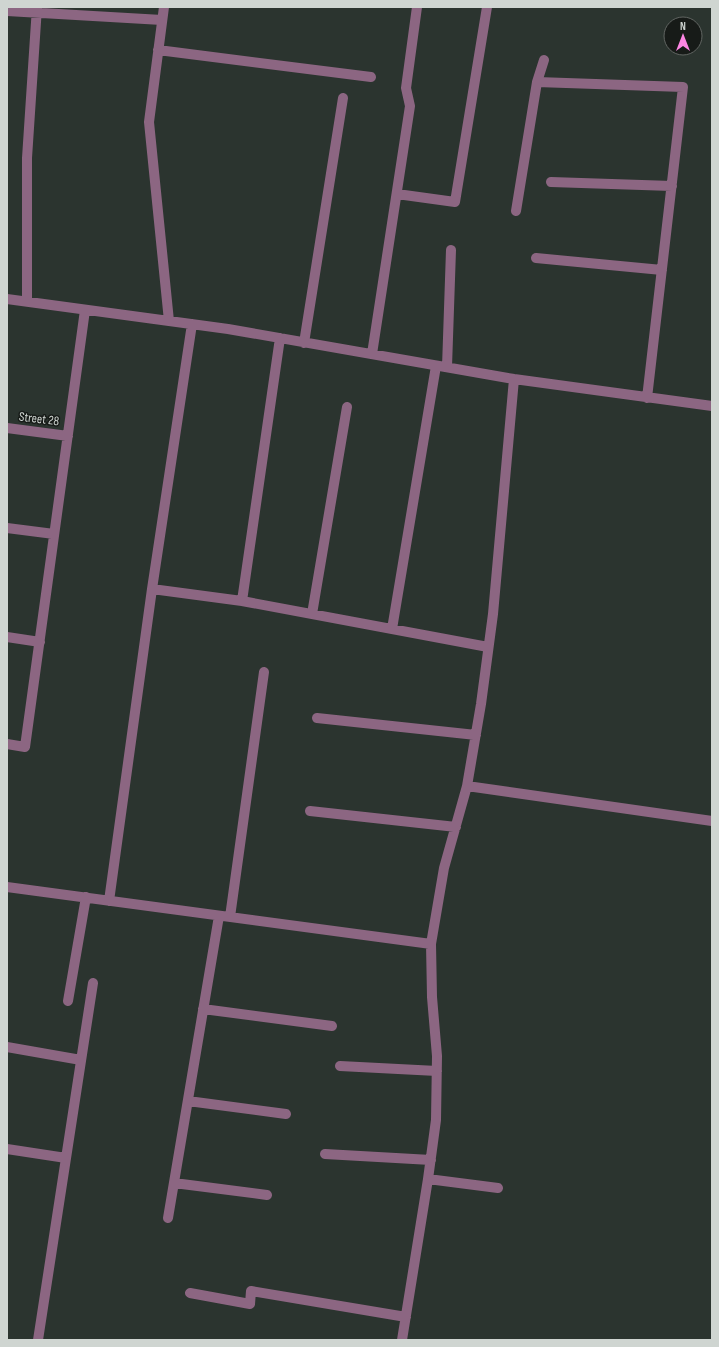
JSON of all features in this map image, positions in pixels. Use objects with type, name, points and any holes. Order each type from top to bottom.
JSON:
[{"type":"street","points":[[164,7],[149,122],[169,321]]},
{"type":"street","points":[[372,354],[410,106],[406,88],[417,7]]},
{"type":"street","points":[[397,194],[454,202],[487,7]]},
{"type":"street","points":[[7,11],[37,10],[162,20]]},
{"type":"street","points":[[27,302],[27,158],[37,10]]},
{"type":"street","points":[[158,50],[371,77]]},
{"type":"street","points":[[516,211],[537,82],[544,60]]},
{"type":"street","points":[[537,82],[683,87],[648,398]]},
{"type":"street","points":[[304,343],[343,98]]},
{"type":"street","points":[[551,182],[672,186]]},
{"type":"street","points":[[446,367],[451,250]]},
{"type":"street","points":[[536,258],[662,270]]},
{"type":"street","points":[[7,299],[192,324],[514,379],[712,406]]},
{"type":"street","points":[[7,744],[25,747],[85,310]]},
{"type":"street","points":[[109,901],[152,589],[192,324]]},
{"type":"street","points":[[242,601],[280,338]]},
{"type":"street","points":[[392,629],[436,366]]},
{"type":"street","points":[[402,1340],[436,1120],[437,1071],[431,944],[444,868],[467,786],[476,735],[488,647],[514,379]]},
{"type":"street","points":[[312,614],[347,408]]},
{"type":"street","name":"Street 28","points":[[7,428],[68,436]]},
{"type":"street","points":[[7,528],[54,534]]},
{"type":"street","points":[[152,589],[242,601],[488,647]]},
{"type":"street","points":[[7,637],[40,642]]},
{"type":"street","points":[[230,918],[264,672]]},
{"type":"street","points":[[317,718],[476,735]]},
{"type":"street","points":[[467,786],[712,821]]},
{"type":"street","points":[[310,811],[456,827]]},
{"type":"street","points":[[7,886],[230,918],[431,944]]},
{"type":"street","points":[[68,1001],[86,897]]},
{"type":"street","points":[[168,1218],[218,916]]},
{"type":"street","points":[[38,1340],[93,983]]},
{"type":"street","points":[[203,1009],[332,1026]]},
{"type":"street","points":[[7,1047],[81,1060]]},
{"type":"street","points":[[340,1066],[437,1071]]},
{"type":"street","points":[[188,1101],[286,1114]]},
{"type":"street","points":[[7,1149],[66,1158]]},
{"type":"street","points":[[325,1154],[431,1160]]},
{"type":"street","points":[[428,1179],[498,1188]]},
{"type":"street","points":[[174,1183],[267,1195]]},
{"type":"street","points":[[190,1293],[250,1304],[251,1291],[406,1317]]}]
